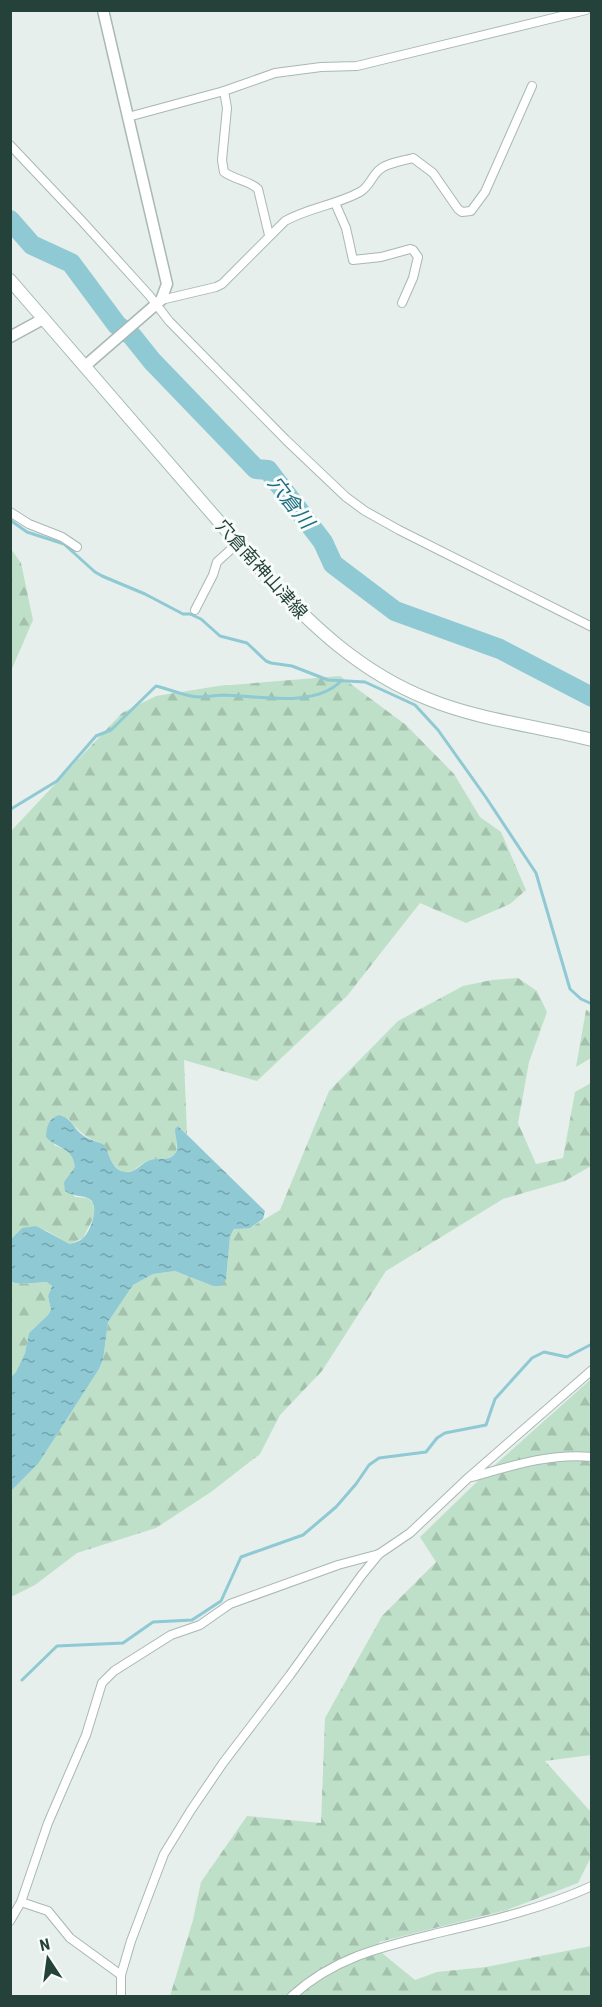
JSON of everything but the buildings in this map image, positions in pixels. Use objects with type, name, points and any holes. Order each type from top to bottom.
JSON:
[{"type":"main road","name":"穴倉南神山津線","points":[[10,280],[43,319],[89,363],[293,606],[345,652],[395,685],[449,707],[591,740]]},
{"type":"street","points":[[89,363],[157,304],[165,292],[167,277],[103,10]]},
{"type":"street","points":[[128,117],[224,91],[275,73],[321,67],[357,66],[586,10]]},
{"type":"street","points":[[157,304],[222,284],[285,221],[298,214],[335,203],[361,192],[382,167],[413,158],[433,173],[458,209],[462,212],[471,211],[485,192],[532,86]]},
{"type":"street","points":[[224,91],[227,108],[222,160],[224,172],[258,189],[269,235]]},
{"type":"street","points":[[10,145],[157,304],[169,321],[286,440],[357,506],[399,530],[591,627]]},
{"type":"street","points":[[335,203],[346,228],[353,260],[381,257],[410,249],[418,257],[413,278],[402,303]]},
{"type":"street","points":[[10,337],[43,319]]},
{"type":"street","points":[[10,512],[29,524],[62,537],[77,547]]},
{"type":"street","points":[[195,610],[217,562],[238,543]]},
{"type":"street","points":[[121,1996],[121,1975],[145,1902],[164,1854],[190,1810],[266,1705],[297,1667],[361,1576],[379,1554],[410,1533],[468,1478],[591,1370]]},
{"type":"street","points":[[468,1478],[526,1462],[559,1456],[591,1457]]},
{"type":"street","points":[[10,1921],[21,1902],[48,1823],[86,1735],[102,1683],[114,1671],[171,1635],[200,1625],[230,1604],[338,1565],[379,1554]]},
{"type":"street","points":[[292,1996],[325,1971],[351,1957],[536,1908],[566,1898],[591,1886]]},
{"type":"street","points":[[21,1902],[48,1911],[70,1938],[121,1975]]},
{"type":"green space","points":[[11,549],[21,563],[33,620],[11,671]]},
{"type":"green space","points":[[340,676],[406,725],[454,774],[480,817],[501,832],[526,890],[510,904],[466,923],[420,903],[347,996],[257,1081],[184,1060],[187,1134],[178,1126],[176,1152],[172,1156],[150,1160],[134,1170],[122,1171],[113,1164],[103,1144],[83,1134],[68,1118],[54,1145],[69,1152],[75,1162],[76,1167],[64,1182],[75,1197],[88,1198],[93,1203],[95,1215],[83,1238],[70,1244],[45,1230],[22,1228],[11,1239],[11,831],[122,713],[156,696],[218,686]]},
{"type":"green space","points":[[518,978],[537,991],[547,1012],[529,1062],[518,1123],[536,1164],[563,1158],[575,1092],[591,1083],[591,1166],[565,1181],[503,1199],[386,1271],[322,1371],[280,1415],[260,1454],[211,1492],[156,1528],[77,1553],[35,1585],[11,1597],[11,1491],[38,1464],[99,1369],[103,1360],[108,1322],[133,1285],[153,1274],[175,1271],[213,1286],[226,1280],[230,1237],[235,1228],[250,1228],[280,1210],[329,1091],[398,1021],[463,986]]},
{"type":"green space","points":[[586,1010],[591,1012],[591,1058],[576,1067]]},
{"type":"green space","points":[[11,1282],[21,1284],[48,1282],[52,1286],[48,1296],[51,1310],[29,1333],[25,1353],[11,1377]]},
{"type":"green space","points":[[591,1379],[591,1755],[545,1761],[591,1812],[591,1857],[578,1883],[507,1910],[379,1942],[382,1953],[415,1980],[437,1972],[486,1967],[591,1946],[591,1996],[170,1996],[193,1920],[201,1882],[247,1816],[321,1823],[325,1718],[382,1616],[436,1562],[420,1537],[486,1473]]},
{"type":"water","points":[[59,1115],[70,1121],[89,1139],[103,1144],[117,1169],[126,1172],[134,1171],[150,1160],[174,1155],[177,1147],[175,1129],[178,1126],[265,1211],[263,1219],[250,1228],[234,1229],[230,1237],[226,1280],[220,1286],[213,1286],[175,1271],[153,1274],[133,1285],[108,1322],[103,1360],[99,1369],[38,1464],[11,1491],[11,1377],[25,1353],[29,1333],[51,1310],[48,1296],[52,1286],[47,1282],[21,1284],[11,1282],[11,1239],[22,1228],[36,1226],[70,1244],[86,1235],[92,1224],[94,1211],[92,1201],[88,1198],[65,1191],[64,1182],[75,1167],[74,1161],[68,1152],[46,1137],[49,1123]]},
{"type":"waterway","name":"穴倉川","points":[[10,220],[32,245],[71,263],[117,325],[132,336],[152,361],[256,469],[268,470],[323,542],[333,564],[395,611],[500,649],[592,697]]},
{"type":"waterway","points":[[10,520],[27,532],[64,544],[102,576],[145,594],[183,614],[190,614],[201,619],[220,636],[247,643],[266,661],[292,666],[328,680],[365,682],[415,705],[438,730],[536,873],[570,989],[581,999],[592,1004]]},
{"type":"waterway","points":[[10,813],[11,809],[57,781],[96,736],[111,730],[156,686],[195,697],[224,695],[302,698],[317,695],[341,681]]},
{"type":"waterway","points":[[22,1680],[57,1646],[123,1643],[153,1622],[192,1620],[221,1601],[241,1557],[303,1535],[336,1507],[369,1465],[379,1458],[426,1452],[437,1438],[445,1433],[486,1425],[495,1399],[532,1358],[544,1352],[567,1357],[592,1344]]}]
